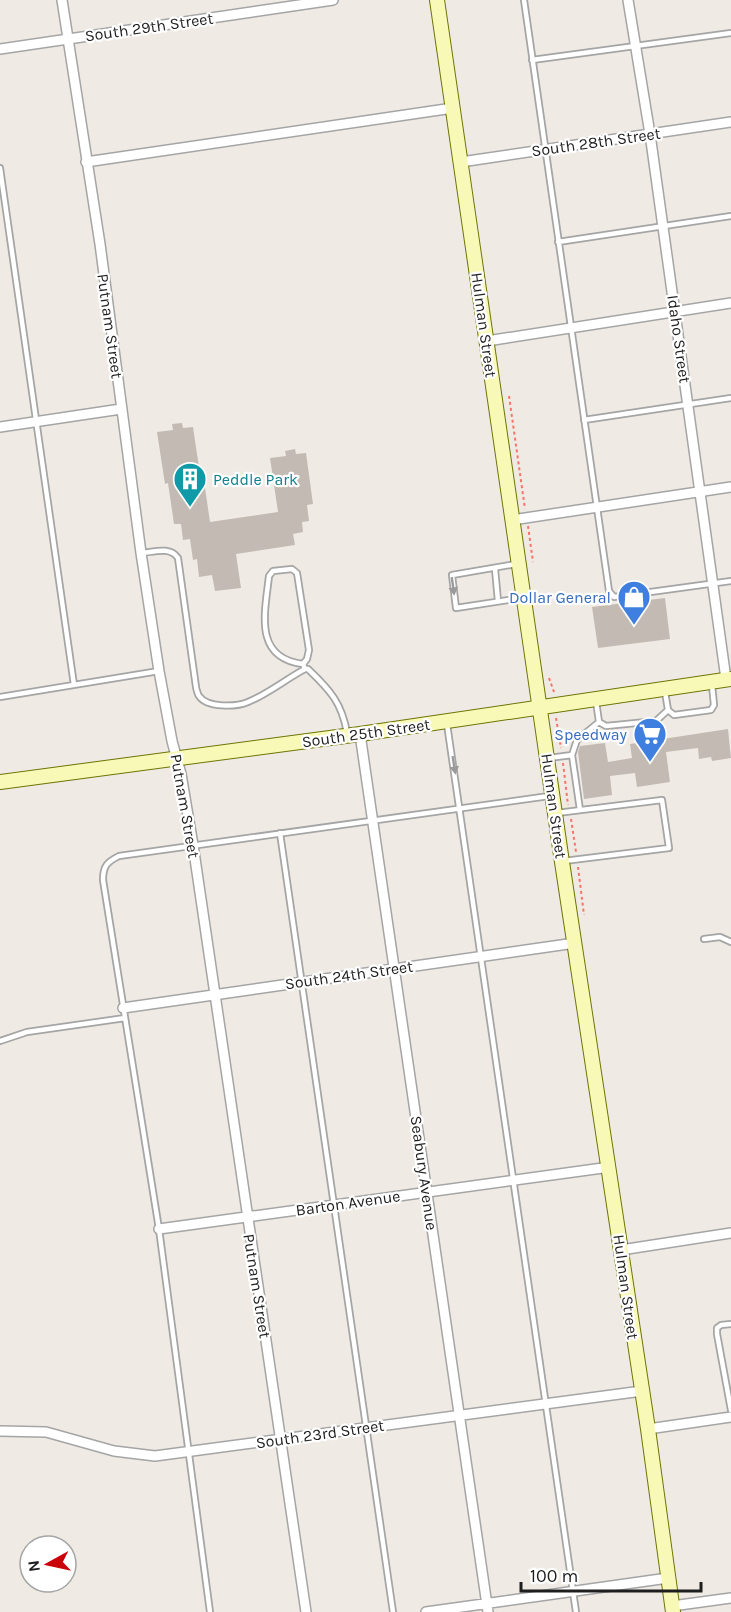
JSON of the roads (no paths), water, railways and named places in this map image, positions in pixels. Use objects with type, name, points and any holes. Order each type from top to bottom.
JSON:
[{"type":"street","name":"Putnam Street","points":[[62,0],[100,244],[159,672],[172,741],[178,759],[193,845],[306,1612]]},
{"type":"street","name":"South 29th Street","points":[[0,49],[333,0]]},
{"type":"street","name":"Hulman Street","points":[[437,0],[552,795],[610,1167],[673,1609]]},
{"type":"street","name":"Idaho Street","points":[[628,0],[650,134],[712,583],[728,679]]},
{"type":"street","points":[[86,162],[453,108]]},
{"type":"street","name":"South 28th Street","points":[[461,162],[731,122]]},
{"type":"street","points":[[487,341],[731,303]]},
{"type":"street","points":[[0,427],[122,409]]},
{"type":"street","points":[[512,520],[731,488]]},
{"type":"street","name":"South 25th Street","points":[[0,780],[354,735],[540,709],[728,679]]},
{"type":"street","name":"Seabury Avenue","points":[[354,735],[373,820],[487,1608]]},
{"type":"street","name":"South 24th Street","points":[[124,1013],[215,994],[575,943]]},
{"type":"street","name":"Barton Avenue","points":[[159,1229],[610,1167]]},
{"type":"street","points":[[621,1250],[731,1233]]},
{"type":"street","name":"South 23rd Street","points":[[0,1431],[46,1432],[132,1455],[155,1456],[642,1391]]},
{"type":"street","points":[[648,1429],[731,1417]]},
{"type":"street","points":[[426,1612],[487,1608],[668,1578]]},
{"type":"street","points":[[673,1609],[731,1598]]},
{"type":"lane","points":[[524,0],[609,591],[614,597],[731,581]]},
{"type":"lane","points":[[532,60],[731,33]]},
{"type":"lane","points":[[0,168],[74,685]]},
{"type":"lane","points":[[558,242],[731,216]]},
{"type":"lane","points":[[584,420],[731,398]]},
{"type":"lane","points":[[141,553],[168,550],[178,558],[196,687],[204,701],[213,704],[239,705],[249,702],[304,667],[309,650],[297,573],[292,568],[273,571],[269,576],[264,621],[269,644],[287,662],[304,667],[308,669],[329,689],[354,735]]},
{"type":"lane","points":[[519,564],[452,575],[456,608],[524,598]]},
{"type":"lane","points":[[495,568],[498,601]]},
{"type":"lane","points":[[0,697],[159,672]]},
{"type":"lane","points":[[665,689],[668,710],[674,716],[711,710],[714,705],[711,682]]},
{"type":"lane","points":[[596,700],[599,722]]},
{"type":"lane","points":[[599,722],[606,726],[656,721],[668,710]]},
{"type":"lane","points":[[447,722],[576,1612]]},
{"type":"lane","points":[[580,810],[572,755],[576,741],[584,732],[599,722]]},
{"type":"lane","points":[[547,759],[572,755]]},
{"type":"lane","points":[[210,1612],[159,1229],[103,880],[103,868],[108,861],[119,856],[552,795]]},
{"type":"lane","points":[[555,813],[662,800],[669,848],[562,862]]},
{"type":"lane","points":[[280,833],[393,1612]]},
{"type":"lane","points":[[704,939],[720,937],[731,942]]},
{"type":"lane","points":[[0,1041],[27,1032],[124,1013]]},
{"type":"lane","points":[[731,1324],[721,1325],[717,1328],[717,1334],[731,1410]]},
{"type":"place","name":"Peddle Park","points":[[190,508]]},
{"type":"place","name":"Dollar General","points":[[634,626]]},
{"type":"place","name":"Speedway","points":[[650,763]]}]
